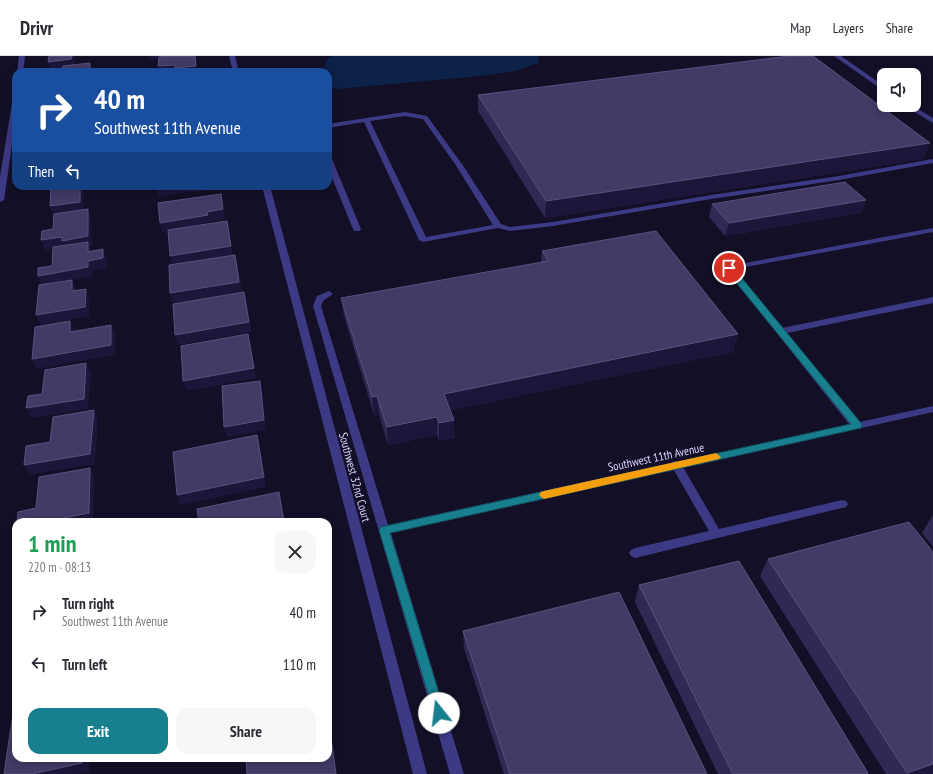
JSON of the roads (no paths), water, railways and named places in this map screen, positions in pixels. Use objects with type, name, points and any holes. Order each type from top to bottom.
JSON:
[{"type":"street","points":[[20,68],[22,56]]},
{"type":"street","points":[[232,56],[235,68]]},
{"type":"street","points":[[837,56],[877,84]]},
{"type":"street","points":[[918,112],[933,121]]},
{"type":"street","points":[[332,125],[405,114],[425,117],[458,164],[498,226]]},
{"type":"street","points":[[366,120],[423,240],[498,226],[510,229],[553,224],[710,197],[839,178],[933,161]]},
{"type":"street","points":[[0,200],[12,123]]},
{"type":"street","points":[[332,168],[357,229]]},
{"type":"street","name":"Southwest 32nd Court","points":[[267,190],[420,774]]},
{"type":"street","points":[[858,426],[782,331],[729,268],[933,230]]},
{"type":"street","name":"Southwest 32nd Court","points":[[329,294],[320,298],[316,306],[457,774]]},
{"type":"street","points":[[782,331],[933,300]]},
{"type":"street","name":"Southwest 11th Avenue","points":[[384,530],[933,409]]},
{"type":"street","points":[[676,465],[716,533]]},
{"type":"street","points":[[635,553],[842,504]]},
{"type":"water","points":[[538,56],[539,58],[538,63],[515,71],[481,76],[337,89],[332,88],[332,68],[325,68],[327,60],[330,57]]}]
